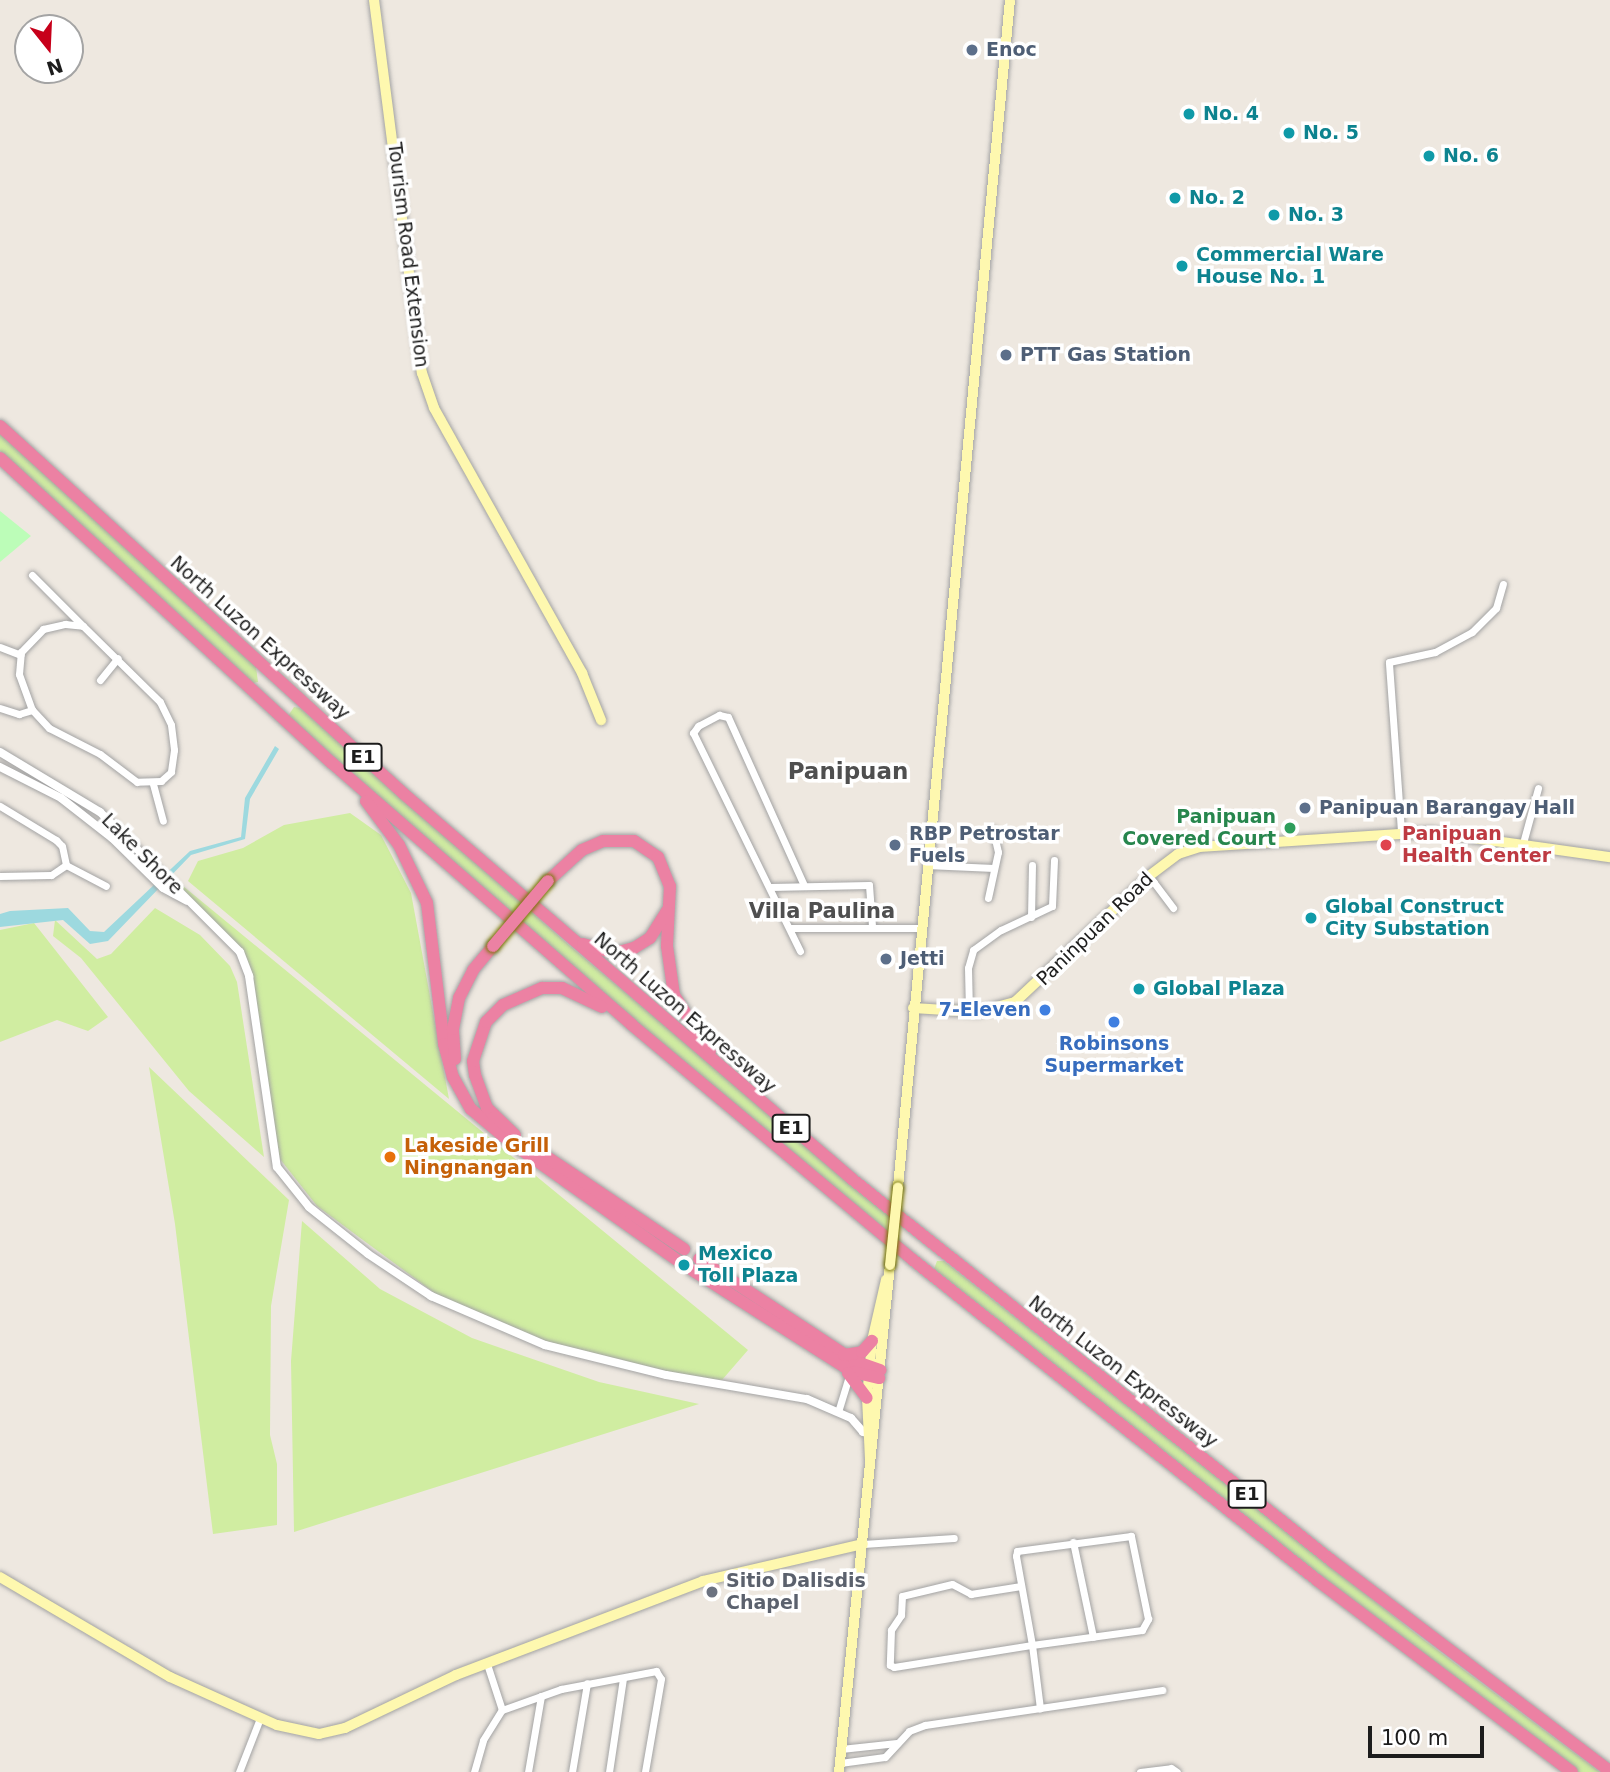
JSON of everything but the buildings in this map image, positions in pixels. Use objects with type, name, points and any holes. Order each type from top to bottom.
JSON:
[{"type":"highway","name":"North Luzon Expressway","points":[[0,426],[545,918],[730,1077],[927,1241],[1332,1561],[1610,1771]]},
{"type":"highway","name":"E1","points":[[0,458],[332,763],[632,1025],[973,1309],[1408,1651],[1572,1772]]},
{"type":"highway","points":[[332,763],[388,827],[420,886],[431,925],[444,1044],[453,1077],[471,1109],[490,1127],[681,1254],[473,1104]]},
{"type":"highway","points":[[490,1127],[473,1104],[459,1076],[453,1029],[466,984],[493,946],[548,881],[592,845],[624,839],[657,857],[671,895],[667,946],[674,995],[693,1030],[730,1077]]},
{"type":"highway","points":[[545,918],[596,950],[624,952],[642,944],[658,930],[671,895]]},
{"type":"highway","points":[[514,1135],[487,1108],[473,1061],[486,1022],[503,1005],[542,988],[562,988],[632,1025]]},
{"type":"highway","points":[[696,1264],[839,1358],[875,1373]]},
{"type":"highway","points":[[839,1358],[862,1352],[872,1341]]},
{"type":"highway","points":[[839,1358],[867,1398]]},
{"type":"main road","name":"Tourism Road Extension","points":[[374,0],[426,385],[434,408],[582,673],[601,720]]},
{"type":"main road","points":[[839,1768],[871,1463],[875,1373],[898,1187],[919,928],[1010,0]]},
{"type":"main road","name":"Paninpuan Road","points":[[913,1008],[968,1013],[1000,1008],[1025,996],[1149,876],[1178,854],[1217,843],[1401,831],[1523,843],[1610,857]]},
{"type":"main road","points":[[871,1434],[867,1398],[875,1373],[872,1341],[890,1265]]},
{"type":"main road","points":[[0,1577],[170,1677],[291,1730],[319,1734],[345,1728],[487,1664],[731,1572],[863,1544]]},
{"type":"street","points":[[32,575],[148,686],[171,725],[174,762],[167,777],[153,784],[137,782],[100,754],[49,728],[32,710],[19,674],[21,655],[43,629],[65,624],[83,626]]},
{"type":"street","points":[[1401,831],[1389,662],[1435,652],[1472,632],[1496,608],[1503,584]]},
{"type":"street","points":[[0,647],[21,655]]},
{"type":"street","points":[[100,680],[118,658]]},
{"type":"street","points":[[0,708],[19,714],[32,710]]},
{"type":"street","points":[[800,951],[694,733],[719,715],[728,717],[804,885]]},
{"type":"street","name":"Lake Shore","points":[[0,752],[100,812],[171,878],[190,902]]},
{"type":"street","name":"Lake Shore","points":[[0,766],[61,798],[113,838],[163,888],[190,902]]},
{"type":"street","points":[[153,784],[163,821]]},
{"type":"street","points":[[1523,843],[1538,788]]},
{"type":"street","points":[[0,806],[56,840],[66,865],[106,886]]},
{"type":"street","points":[[988,898],[998,846],[993,830]]},
{"type":"street","points":[[968,1013],[968,968],[973,950],[1054,903],[1054,860]]},
{"type":"street","points":[[0,876],[51,875],[66,865]]},
{"type":"street","points":[[925,865],[994,868]]},
{"type":"street","points":[[1031,917],[1032,865]]},
{"type":"street","points":[[1149,876],[1173,908]]},
{"type":"street","points":[[770,887],[869,885],[872,926]]},
{"type":"street","points":[[190,902],[227,935],[246,965],[276,1167],[309,1207],[358,1246],[431,1296],[554,1348],[666,1375],[776,1390],[838,1412],[871,1434]]},
{"type":"street","points":[[790,928],[919,928]]},
{"type":"street","points":[[838,1412],[849,1374]]},
{"type":"street","points":[[1021,1586],[971,1594],[952,1584],[902,1596],[901,1615],[891,1630],[890,1665],[1032,1645],[1142,1630],[1149,1623],[1135,1547],[1129,1535],[1018,1549],[1021,1586],[1032,1645],[1040,1708]]},
{"type":"street","points":[[863,1544],[954,1538]]},
{"type":"street","points":[[1073,1542],[1093,1637]]},
{"type":"street","points":[[487,1664],[502,1710]]},
{"type":"street","points":[[474,1772],[483,1740],[502,1710],[587,1683],[660,1674],[645,1772]]},
{"type":"street","points":[[609,1772],[623,1678]]},
{"type":"street","points":[[572,1772],[587,1683]]},
{"type":"street","points":[[839,1768],[885,1756],[897,1743],[925,1725],[1162,1690]]},
{"type":"street","points":[[527,1772],[541,1696]]},
{"type":"street","points":[[239,1772],[260,1718]]},
{"type":"street","points":[[841,1749],[897,1743]]},
{"type":"street","points":[[862,1747],[863,1761]]},
{"type":"street","points":[[1140,1772],[1171,1768],[1177,1772]]},
{"type":"green space","points":[[0,431],[256,667],[258,682],[253,683],[0,451]]},
{"type":"green space","points":[[0,511],[31,536],[0,562]]},
{"type":"green space","points":[[294,707],[300,708],[570,946],[888,1213],[886,1232],[561,959],[288,716]]},
{"type":"green space","points":[[350,813],[381,835],[411,893],[449,1099],[188,881],[198,861],[243,848],[284,825]]},
{"type":"green space","points":[[183,886],[748,1350],[722,1380],[678,1376],[530,1337],[440,1297],[317,1206],[280,1159],[247,962],[179,892]]},
{"type":"green space","points":[[155,908],[200,935],[230,966],[237,982],[264,1157],[189,1091],[81,958],[53,936],[55,920],[97,959],[111,954]]},
{"type":"green space","points":[[34,923],[108,1017],[88,1031],[57,1020],[0,1042],[0,930]]},
{"type":"green space","points":[[149,1067],[289,1200],[271,1306],[270,1435],[277,1464],[277,1525],[213,1534],[175,1224]]},
{"type":"green space","points":[[302,1221],[380,1289],[472,1338],[599,1382],[699,1404],[294,1532],[291,1361]]},
{"type":"green space","points":[[937,1261],[944,1261],[1424,1640],[1600,1772],[1576,1772],[1416,1651],[934,1269]]},
{"type":"water","points":[[275,746],[279,749],[250,799],[245,839],[191,855],[108,941],[90,944],[63,920],[0,927],[0,914],[10,911],[68,908],[90,931],[104,932],[190,851],[241,837],[245,798]]},
{"type":"place","name":"Enoc","points":[[972,50]]},
{"type":"place","name":"No. 4","points":[[1189,114]]},
{"type":"place","name":"No. 5","points":[[1289,133]]},
{"type":"place","name":"No. 6","points":[[1429,156]]},
{"type":"place","name":"No. 2","points":[[1175,198]]},
{"type":"place","name":"No. 3","points":[[1274,215]]},
{"type":"place","name":"Commercial Ware House No. 1","points":[[1182,266]]},
{"type":"place","name":"PTT Gas Station","points":[[1006,355]]},
{"type":"place","name":"Panipuan Barangay Hall","points":[[1305,808]]},
{"type":"place","name":"Panipuan Covered Court","points":[[1290,828]]},
{"type":"place","name":"RBP Petrostar Fuels","points":[[895,845]]},
{"type":"place","name":"Panipuan Health Center","points":[[1386,845]]},
{"type":"place","name":"Global Construct City Substation","points":[[1311,918]]},
{"type":"place","name":"Jetti","points":[[886,959]]},
{"type":"place","name":"Global Plaza","points":[[1139,989]]},
{"type":"place","name":"7-Eleven","points":[[1045,1010]]},
{"type":"place","name":"Robinsons Supermarket","points":[[1114,1022]]},
{"type":"place","name":"Lakeside Grill Ningnangan","points":[[390,1157]]},
{"type":"place","name":"Mexico Toll Plaza","points":[[684,1265]]},
{"type":"place","name":"Sitio Dalisdis Chapel","points":[[712,1592]]},
{"type":"district","name":"Panipuan","points":[[848,771]]},
{"type":"district","name":"Villa Paulina","points":[[822,911]]}]
